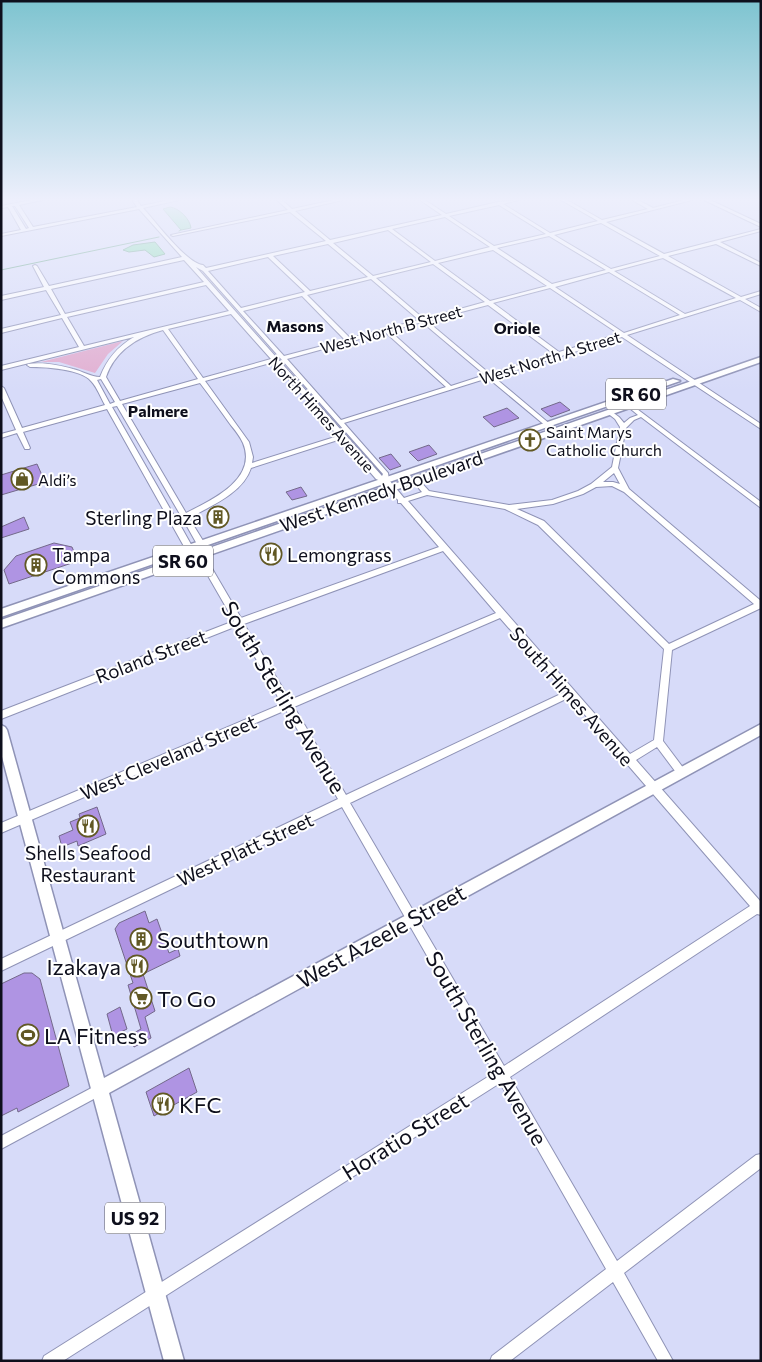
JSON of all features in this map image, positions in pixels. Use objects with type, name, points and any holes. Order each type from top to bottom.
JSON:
[{"type":"main road","name":"West Kennedy Boulevard","points":[[201,549],[250,531],[260,523],[388,484],[415,480],[687,377],[761,352]]},
{"type":"main road","name":"West Kennedy Boulevard","points":[[1,613],[189,548],[201,549],[552,428],[609,412],[760,360]]},
{"type":"main road","name":"SR 60","points":[[1,624],[132,578],[143,570],[201,549]]},
{"type":"main road","name":"West Azeele Street","points":[[99,1090],[761,729]]},
{"type":"main road","name":"US 92","points":[[1,730],[174,1361]]},
{"type":"street","points":[[1,298],[159,264]]},
{"type":"street","name":"North Himes Avenue","points":[[189,264],[231,312],[340,422],[386,474],[388,484]]},
{"type":"street","points":[[193,264],[204,270],[232,264]]},
{"type":"street","name":"North Himes Avenue","points":[[198,264],[256,329],[378,477],[388,484]]},
{"type":"street","points":[[277,264],[349,340]]},
{"type":"street","points":[[354,264],[552,428]]},
{"type":"street","points":[[213,290],[218,292],[232,307],[239,310],[428,264]]},
{"type":"street","points":[[436,264],[558,354]]},
{"type":"street","points":[[517,264],[761,427]]},
{"type":"street","points":[[598,264],[684,316]]},
{"type":"street","name":"West North B Street","points":[[1,436],[634,264]]},
{"type":"street","points":[[677,264],[761,310]]},
{"type":"street","points":[[34,266],[82,348]]},
{"type":"street","points":[[1,331],[207,283]]},
{"type":"street","name":"West North A Street","points":[[340,422],[761,292]]},
{"type":"street","points":[[1,368],[231,312],[256,329]]},
{"type":"street","points":[[164,328],[246,442],[249,449],[249,466],[246,474],[229,491],[214,502],[174,523]]},
{"type":"street","points":[[386,330],[450,388]]},
{"type":"street","points":[[93,379],[103,377],[107,363],[113,354],[146,333]]},
{"type":"street","points":[[12,366],[54,365],[80,372],[93,379],[189,548]]},
{"type":"street","name":"South Sterling Avenue","points":[[103,377],[185,516],[240,622],[345,801],[666,1361]]},
{"type":"street","points":[[1,388],[27,448]]},
{"type":"street","points":[[629,405],[760,503]]},
{"type":"street","points":[[596,485],[614,468],[622,427],[617,418],[609,412]]},
{"type":"street","points":[[622,427],[632,419],[642,415]]},
{"type":"street","points":[[128,439],[138,435]]},
{"type":"street","points":[[249,466],[343,436]]},
{"type":"street","points":[[134,450],[144,448]]},
{"type":"street","points":[[614,468],[626,490]]},
{"type":"street","points":[[415,480],[426,493]]},
{"type":"street","name":"South Himes Avenue","points":[[388,484],[760,909]]},
{"type":"street","points":[[401,501],[426,493],[508,507],[544,505],[596,485],[613,484],[626,490],[760,604],[668,648]]},
{"type":"street","points":[[540,523],[537,516],[544,505]]},
{"type":"street","points":[[508,507],[540,523],[668,648]]},
{"type":"street","name":"Roland Street","points":[[1,715],[240,622],[443,548]]},
{"type":"street","name":"West Cleveland Street","points":[[1,828],[500,614]]},
{"type":"street","points":[[668,648],[658,742],[681,772]]},
{"type":"street","name":"West Platt Street","points":[[1,965],[570,693]]},
{"type":"street","points":[[628,760],[658,742]]},
{"type":"street","name":"Horatio Street","points":[[49,1361],[760,909]]},
{"type":"street","name":"West Azeele Street","points":[[1,1143],[99,1090]]},
{"type":"street","points":[[497,1361],[761,1160]]},
{"type":"shaded area","points":[[123,341],[108,354],[95,373],[59,362],[41,362]]},
{"type":"building","points":[[560,402],[570,410],[551,417],[541,409]]},
{"type":"building","points":[[507,408],[519,418],[494,427],[483,417]]},
{"type":"building","points":[[429,445],[437,454],[418,461],[409,452]]},
{"type":"building","points":[[391,454],[401,466],[390,470],[379,458]]},
{"type":"building","name":"Aldi’s","points":[[37,464],[45,482],[1,495],[1,475]]},
{"type":"building","points":[[301,487],[307,496],[292,500],[286,492]]},
{"type":"building","points":[[24,517],[29,529],[1,538],[1,527]]},
{"type":"building","name":"Tampa Commons","points":[[54,543],[72,547],[78,561],[9,584],[4,570],[16,556]]},
{"type":"building","name":"Shells Seafood Restaurant","points":[[97,807],[106,834],[78,846],[77,841],[62,847],[59,836],[73,830],[70,822],[80,818],[79,814]]},
{"type":"building","name":"Southtown","points":[[145,911],[149,923],[157,919],[169,953],[178,949],[180,956],[143,974],[155,1011],[145,1017],[151,1038],[134,1047],[130,1035],[141,1029],[128,985],[133,983],[115,929],[119,923]]},
{"type":"building","name":"LA Fitness","points":[[24,973],[32,973],[40,979],[69,1086],[18,1112],[17,1108],[1,1116],[1,984]]},
{"type":"building","points":[[120,1007],[127,1029],[113,1036],[107,1014]]},
{"type":"building","name":"KFC","points":[[189,1068],[197,1092],[154,1116],[146,1092]]},
{"type":"waterway","points":[[1,270],[32,264]]},
{"type":"place","name":"Saint Marys Catholic Church","points":[[530,440]]},
{"type":"place","name":"Aldi’s","points":[[22,479]]},
{"type":"place","name":"Sterling Plaza","points":[[218,517]]},
{"type":"place","name":"Lemongrass","points":[[271,554]]},
{"type":"place","name":"Tampa Commons","points":[[36,565]]},
{"type":"place","name":"Shells Seafood Restaurant","points":[[88,826]]},
{"type":"place","name":"Southtown","points":[[141,939]]},
{"type":"place","name":"Izakaya","points":[[137,966]]},
{"type":"place","name":"To Go","points":[[141,998]]},
{"type":"place","name":"LA Fitness","points":[[28,1035]]},
{"type":"place","name":"KFC","points":[[163,1104]]},
{"type":"district","name":"Masons","points":[[295,325]]},
{"type":"district","name":"Oriole","points":[[517,327]]},
{"type":"district","name":"Palmere","points":[[158,410]]}]
